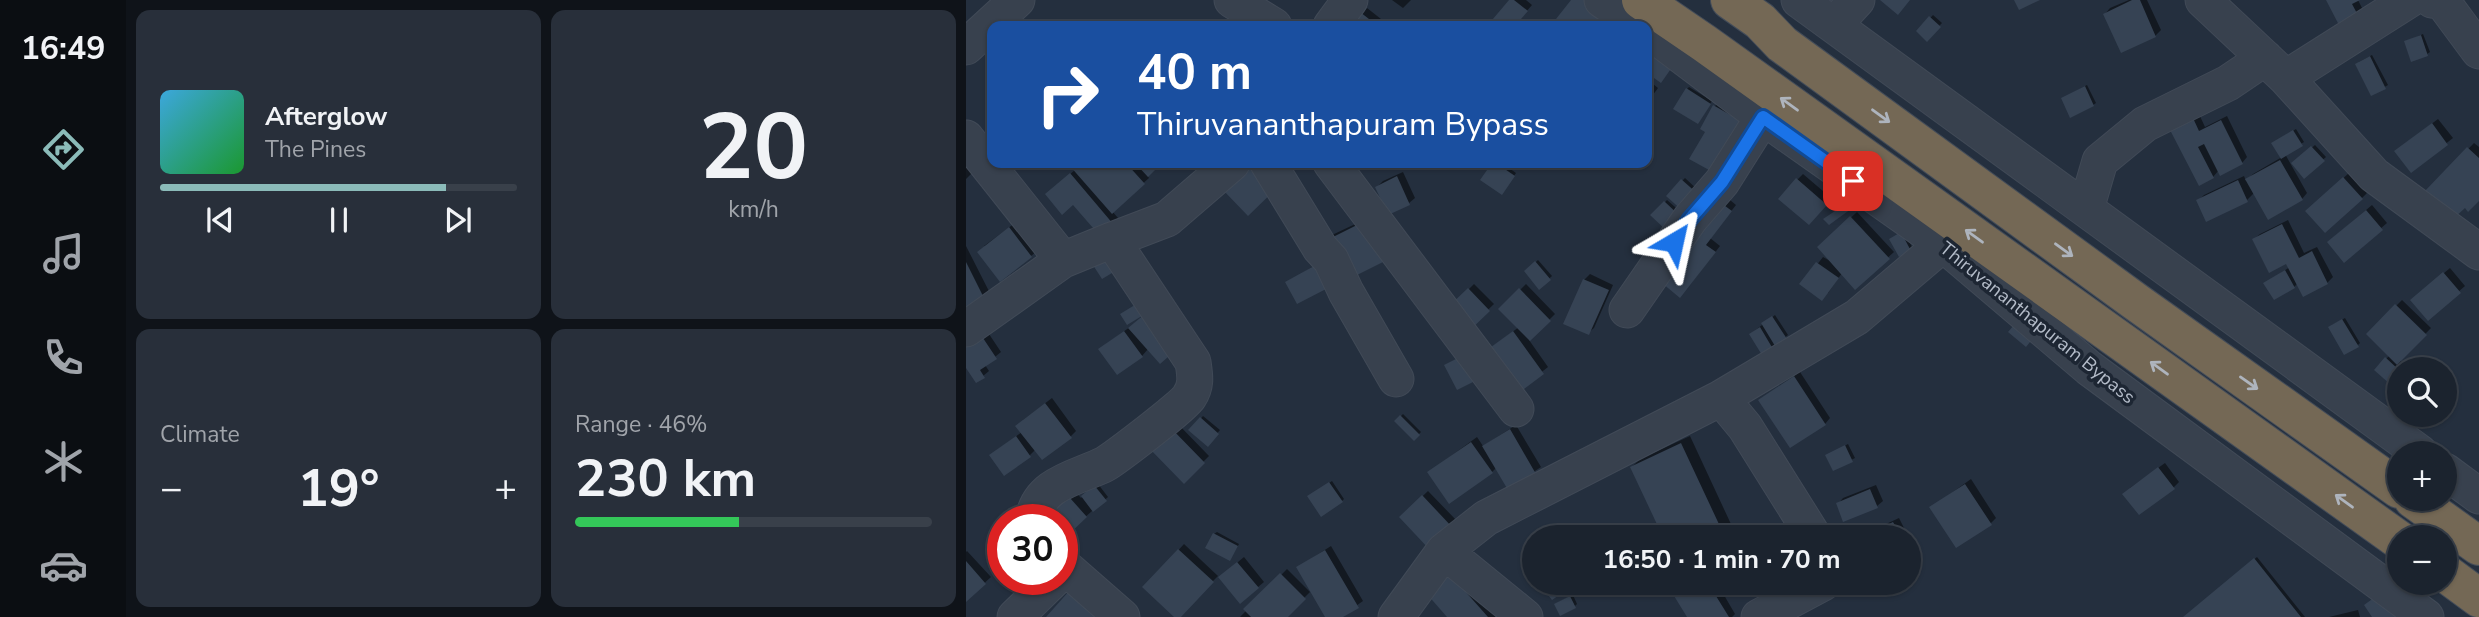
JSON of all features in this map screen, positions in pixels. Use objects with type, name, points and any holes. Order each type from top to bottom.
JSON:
[{"type":"highway","name":"Thiruvananthapuram Bypass","points":[[1641,0],[2387,531]]},
{"type":"highway","points":[[1730,0],[1760,21],[1782,44],[2387,480]]},
{"type":"highway","points":[[2430,511],[2479,546]]},
{"type":"highway","points":[[2457,582],[2479,598]]},
{"type":"street","points":[[994,21],[1017,0]]},
{"type":"street","points":[[1232,0],[1266,21]]},
{"type":"street","points":[[1335,21],[1350,0]]},
{"type":"street","points":[[1602,0],[1634,21]]},
{"type":"street","points":[[1799,0],[2404,441]]},
{"type":"street","points":[[1834,25],[1857,0]]},
{"type":"street","points":[[2203,0],[2276,68],[2374,175],[2479,252]]},
{"type":"street","points":[[2086,209],[2100,161],[2145,124],[2228,83],[2276,68],[2409,0]]},
{"type":"street","points":[[2432,0],[2442,1],[2479,51]]},
{"type":"street","points":[[966,47],[987,28]]},
{"type":"street","name":"Thiruvananthapuram Bypass","points":[[1652,34],[1763,117],[1943,244],[2089,368],[2426,617]]},
{"type":"street","points":[[1628,310],[1690,219],[1722,182],[1763,117]]},
{"type":"street","points":[[966,138],[987,165]]},
{"type":"street","points":[[990,168],[1063,261]]},
{"type":"street","points":[[966,329],[1063,261],[1167,219],[1226,168]]},
{"type":"street","points":[[1271,168],[1320,248],[1331,260],[1346,292],[1396,379]]},
{"type":"street","points":[[1335,168],[1516,409]]},
{"type":"street","points":[[1038,504],[1040,498],[1055,485],[1107,463],[1188,400],[1196,381],[1193,362],[1112,240]]},
{"type":"street","points":[[1396,617],[1444,551],[1486,519],[1721,398],[1857,317],[1943,244]]},
{"type":"street","points":[[1721,398],[1745,427],[1806,525]]},
{"type":"street","points":[[2457,480],[2479,496]]},
{"type":"street","points":[[1444,551],[1525,617]]},
{"type":"street","points":[[1078,584],[1122,617]]},
{"type":"street","points":[[1015,617],[1037,595]]},
{"type":"street","points":[[1759,617],[1800,595]]},
{"type":"building","points":[[1509,0],[1514,0],[1528,11],[1519,21],[1491,21]]},
{"type":"building","points":[[1571,0],[1590,0],[1614,19],[1559,21],[1556,19]]},
{"type":"building","points":[[1880,0],[1910,0],[1898,15]]},
{"type":"building","points":[[2014,0],[2040,0],[2019,10]]},
{"type":"building","points":[[2132,0],[2140,0],[2156,37],[2121,53],[2103,14]]},
{"type":"building","points":[[2326,0],[2360,0],[2352,4],[2359,17],[2340,27]]},
{"type":"building","points":[[1360,12],[1372,21],[1353,21]]},
{"type":"building","points":[[1929,16],[1941,27],[1927,42],[1916,31]]},
{"type":"building","points":[[2421,35],[2428,56],[2411,62],[2404,41]]},
{"type":"building","points":[[1652,48],[1675,63],[1661,83],[1652,77]]},
{"type":"building","points":[[2370,56],[2386,89],[2371,96],[2355,64]]},
{"type":"building","points":[[2085,86],[2094,106],[2070,118],[2061,98]]},
{"type":"building","points":[[1686,88],[1711,104],[1698,124],[1673,109]]},
{"type":"building","points":[[1713,105],[1748,125],[1720,176],[1689,159],[1705,132],[1700,129]]},
{"type":"building","points":[[2193,118],[2199,131],[2221,120],[2243,164],[2220,176],[2204,144],[2198,147],[2214,178],[2199,186],[2170,130]]},
{"type":"building","points":[[2432,123],[2448,145],[2411,173],[2394,151]]},
{"type":"building","points":[[2293,130],[2303,146],[2281,159],[2271,143]]},
{"type":"building","points":[[2311,146],[2325,161],[2304,179],[2291,163]]},
{"type":"building","points":[[2467,147],[2479,158],[2479,201],[2468,212],[2465,208],[2453,219],[2424,192]]},
{"type":"building","points":[[2280,160],[2303,200],[2268,220],[2245,179]]},
{"type":"building","points":[[1072,168],[1131,168],[1145,184],[1112,214]]},
{"type":"building","points":[[1140,168],[1157,168],[1148,177]]},
{"type":"building","points":[[1245,168],[1255,168],[1277,188],[1248,216],[1223,190]]},
{"type":"building","points":[[1488,168],[1503,168],[1515,176],[1502,195],[1480,180]]},
{"type":"building","points":[[1070,173],[1114,225],[1100,236],[1073,205],[1062,215],[1045,194]]},
{"type":"building","points":[[1397,176],[1410,205],[1388,215],[1375,187]]},
{"type":"building","points":[[2343,177],[2363,199],[2325,233],[2305,211]]},
{"type":"building","points":[[1796,178],[1827,205],[1809,225],[1778,199]]},
{"type":"building","points":[[1681,179],[1699,195],[1684,212],[1666,196]]},
{"type":"building","points":[[2238,180],[2248,202],[2206,222],[2196,200]]},
{"type":"building","points":[[1841,187],[1855,206],[1829,225],[1823,219],[1835,211],[1826,199]]},
{"type":"building","points":[[1717,200],[1732,211],[1706,245],[1716,252],[1680,298],[1656,278]]},
{"type":"building","points":[[1664,201],[1681,217],[1667,231],[1650,215]]},
{"type":"building","points":[[2366,210],[2383,230],[2344,263],[2327,242]]},
{"type":"building","points":[[1850,216],[1890,259],[1855,290],[1817,247]]},
{"type":"building","points":[[1363,222],[1383,262],[1345,281],[1325,241]]},
{"type":"building","points":[[2282,224],[2299,258],[2312,251],[2328,284],[2303,297],[2286,264],[2269,273],[2252,239]]},
{"type":"building","points":[[1009,227],[1032,257],[1000,282],[977,252]]},
{"type":"building","points":[[1901,232],[1911,251],[1899,257],[1889,239]]},
{"type":"building","points":[[1112,250],[1122,267],[1102,279],[1091,262]]},
{"type":"building","points":[[1535,261],[1551,280],[1539,290],[1524,271]]},
{"type":"building","points":[[966,262],[990,310],[966,322]]},
{"type":"building","points":[[1816,262],[1839,278],[1822,301],[1799,284]]},
{"type":"building","points":[[1314,266],[1326,289],[1297,304],[1285,282]]},
{"type":"building","points":[[2285,270],[2295,288],[2274,300],[2263,283]]},
{"type":"building","points":[[2443,272],[2461,293],[2428,321],[2410,300]]},
{"type":"building","points":[[1583,279],[1609,290],[1589,335],[1563,324]]},
{"type":"building","points":[[1468,288],[1490,311],[1467,333],[1445,310]]},
{"type":"building","points":[[1519,288],[1551,321],[1530,341],[1498,309]]},
{"type":"building","points":[[1143,300],[1150,311],[1127,325],[1120,314]]},
{"type":"building","points":[[2395,304],[2427,335],[2405,357],[2389,357],[2366,334]]},
{"type":"building","points":[[1145,314],[1176,350],[1160,364],[1128,328]]},
{"type":"building","points":[[1772,316],[1787,339],[1775,346],[1761,323]]},
{"type":"building","points":[[2020,318],[2038,332],[2026,347],[2008,332]]},
{"type":"building","points":[[2342,319],[2359,347],[2344,355],[2328,327]]},
{"type":"building","points":[[1760,327],[1773,349],[1762,355],[1749,334]]},
{"type":"building","points":[[1124,331],[1143,357],[1117,375],[1098,349]]},
{"type":"building","points":[[1513,331],[1544,374],[1512,398],[1480,355]]},
{"type":"building","points":[[981,335],[997,359],[980,370],[985,378],[976,383],[966,368],[966,345]]},
{"type":"building","points":[[1460,357],[1473,382],[1457,390],[1444,365]]},
{"type":"building","points":[[2385,357],[2387,381],[2374,370]]},
{"type":"building","points":[[1794,376],[1826,425],[1790,448],[1758,400]]},
{"type":"building","points":[[1045,403],[1072,438],[1042,460],[1015,426]]},
{"type":"building","points":[[1400,415],[1420,435],[1414,441],[1394,421]]},
{"type":"building","points":[[1200,417],[1219,434],[1208,447],[1188,430]]},
{"type":"building","points":[[1169,426],[1205,463],[1184,484],[1148,447]]},
{"type":"building","points":[[1510,429],[1536,474],[1508,490],[1482,446]]},
{"type":"building","points":[[1016,436],[1031,457],[1004,476],[989,455]]},
{"type":"building","points":[[1471,442],[1493,473],[1449,504],[1427,472]]},
{"type":"building","points":[[1681,443],[1719,525],[1657,525],[1630,467]]},
{"type":"building","points":[[1845,445],[1853,462],[1833,471],[1825,455]]},
{"type":"building","points":[[2158,467],[2175,489],[2139,515],[2122,494]]},
{"type":"building","points":[[1329,482],[1343,502],[1321,517],[1307,496]]},
{"type":"building","points":[[1965,484],[1992,525],[1956,548],[1929,507]]},
{"type":"building","points":[[1094,485],[1107,501],[1093,512],[1081,496]]},
{"type":"building","points":[[1062,489],[1075,504],[1045,504]]},
{"type":"building","points":[[1870,489],[1878,508],[1843,522],[1836,503]]},
{"type":"building","points":[[1422,495],[1453,528],[1430,550],[1399,517]]},
{"type":"building","points":[[1078,507],[1087,517],[1078,526]]},
{"type":"building","points":[[1213,533],[1238,546],[1230,561],[1205,548]]},
{"type":"building","points":[[1178,549],[1214,582],[1181,617],[1174,617],[1142,587]]},
{"type":"building","points":[[1325,550],[1359,608],[1343,617],[1325,617],[1296,567]]},
{"type":"building","points":[[2254,558],[2301,617],[2183,617]]},
{"type":"building","points":[[966,561],[986,584],[966,602]]},
{"type":"building","points":[[1237,562],[1259,588],[1240,604],[1218,577]]},
{"type":"building","points":[[1280,573],[1306,599],[1288,617],[1251,617],[1243,609]]},
{"type":"building","points":[[1449,573],[1488,617],[1447,617],[1426,593]]},
{"type":"building","points":[[2382,592],[2399,617],[2372,617],[2364,605]]},
{"type":"building","points":[[1066,595],[1077,595],[1098,617],[1046,617]]},
{"type":"building","points":[[1673,595],[1715,595],[1729,617],[1687,617]]},
{"type":"building","points":[[1570,596],[1576,608],[1560,616],[1554,604]]},
{"type":"route","points":[[1674,242],[1722,182],[1763,117],[1853,181]]}]
